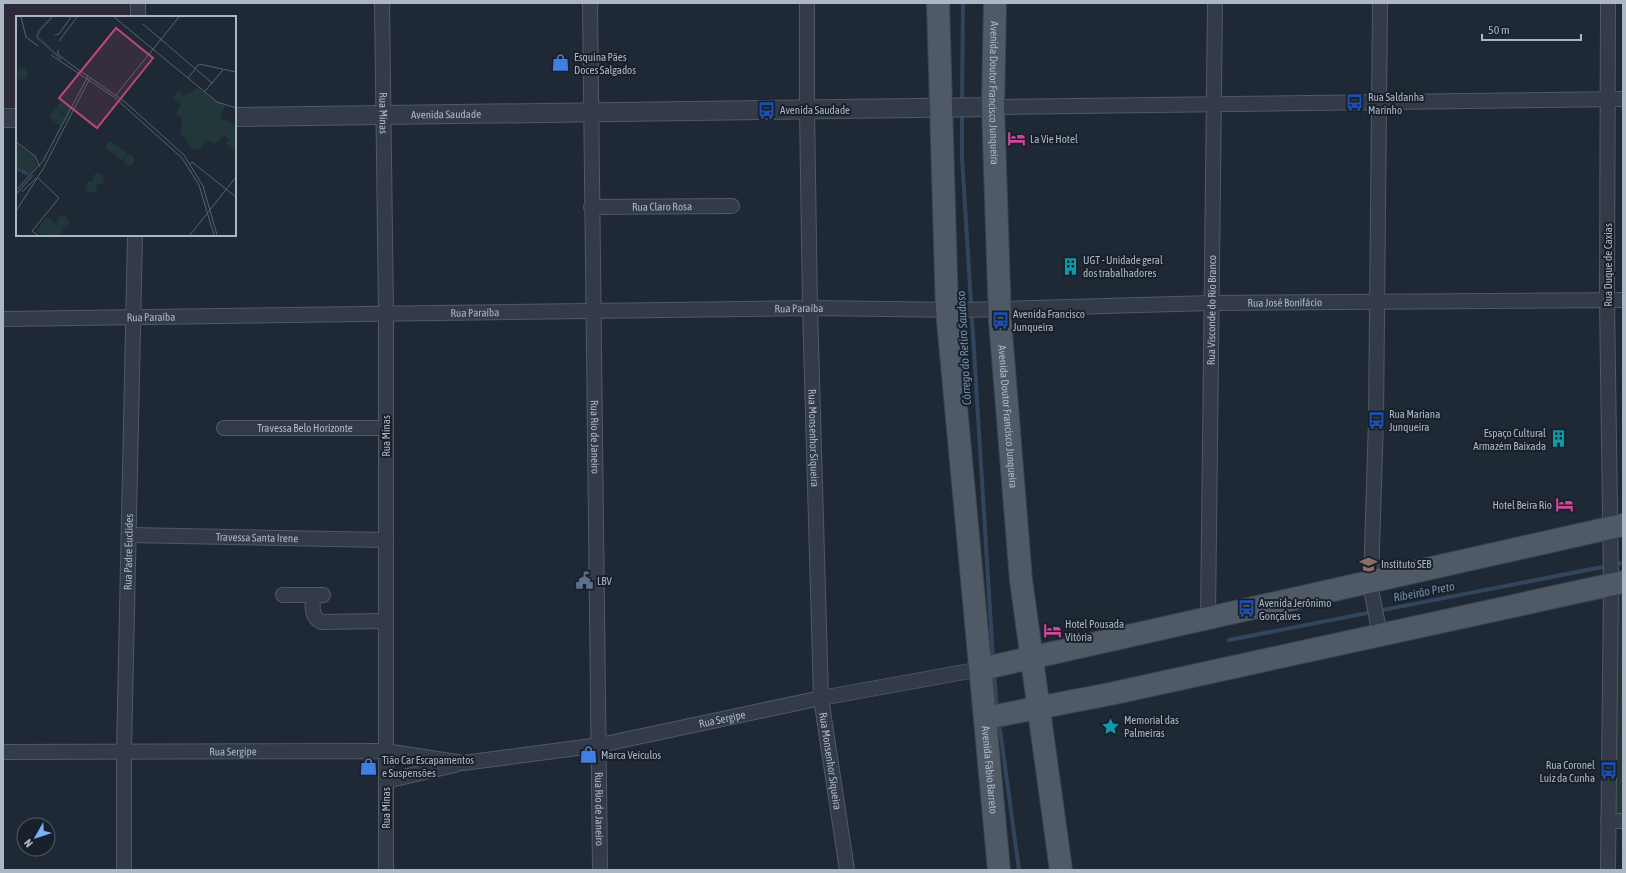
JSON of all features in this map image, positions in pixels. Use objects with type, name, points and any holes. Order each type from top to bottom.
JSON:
[{"type":"main road","points":[[938,3],[946,107],[954,310],[986,668],[1208,618],[1372,588],[1614,531]]},
{"type":"main road","name":"Avenida Doutor Francisco Junqueira","points":[[995,3],[987,107],[994,309],[1033,710]]},
{"type":"main road","points":[[991,717],[1033,710],[1379,630],[1614,579]]},
{"type":"main road","name":"Avenida Fábio Barreto","points":[[986,668],[991,717],[999,870]]},
{"type":"main road","points":[[1033,710],[1061,870]]},
{"type":"street","points":[[138,3],[138,16]]},
{"type":"street","name":"Rua Minas","points":[[382,3],[386,314],[386,870]]},
{"type":"street","name":"Rua Rio de Janeiro","points":[[590,3],[592,311],[600,745],[600,870]]},
{"type":"street","name":"Rua Monsenhor Siqueira","points":[[807,3],[810,308],[821,698],[847,870]]},
{"type":"street","name":"Rua Visconde do Rio Branco","points":[[1208,618],[1215,3]]},
{"type":"street","points":[[1379,630],[1372,588],[1380,3]]},
{"type":"street","name":"Rua Duque de Caxias","points":[[1608,3],[1607,300],[1614,531]]},
{"type":"street","points":[[987,107],[1623,99]]},
{"type":"street","name":"Avenida Saudade","points":[[236,117],[987,107]]},
{"type":"street","points":[[3,118],[16,118]]},
{"type":"street","name":"Rua Claro Rosa","points":[[591,207],[732,206]]},
{"type":"street","name":"Rua Padre Euclides","points":[[124,870],[124,752],[135,236]]},
{"type":"street","name":"Rua José Bonifácio","points":[[954,310],[1211,303],[1377,303],[1623,300]]},
{"type":"street","name":"Rua Paraíba","points":[[3,319],[810,308],[954,310]]},
{"type":"street","name":"Travessa Belo Horizonte","points":[[224,428],[386,428]]},
{"type":"street","points":[[1608,870],[1614,531]]},
{"type":"street","name":"Travessa Santa Irene","points":[[129,535],[386,540]]},
{"type":"street","points":[[283,595],[318,595],[312,613],[316,620],[321,622],[385,621]]},
{"type":"street","name":"Rua Sergipe","points":[[386,781],[463,763],[600,745],[821,698],[986,668]]},
{"type":"street","name":"Rua Sergipe","points":[[3,752],[385,751],[463,763]]},
{"type":"street","points":[[1608,821],[1623,821]]},
{"type":"shaded area","points":[[3,3],[131,3],[131,16],[16,16],[16,113],[3,113]]},
{"type":"green space","points":[[1623,589],[1623,813],[1614,813],[1617,591]]},
{"type":"waterway","name":"Córrego do Retiro Saudoso","points":[[962,102],[963,3]]},
{"type":"waterway","name":"Córrego do Retiro Saudoso","points":[[962,111],[962,157],[993,659]]},
{"type":"waterway","name":"Ribeirão Preto","points":[[1229,640],[1623,563]]},
{"type":"waterway","name":"Córrego do Retiro Saudoso","points":[[994,672],[997,709]]},
{"type":"waterway","points":[[999,722],[1019,870]]},
{"type":"place","name":"Esquina Pães Doces Salgados","points":[[561,63]]},
{"type":"place","name":"Rua Saldanha Marinho","points":[[1355,103]]},
{"type":"place","name":"Avenida Saudade","points":[[767,110]]},
{"type":"place","name":"La Vie Hotel","points":[[1017,139]]},
{"type":"place","name":"UGT - Unidade geral dos trabalhadores","points":[[1070,266]]},
{"type":"place","name":"Avenida Francisco Junqueira","points":[[1000,320]]},
{"type":"place","name":"Rua Mariana Junqueira","points":[[1376,420]]},
{"type":"place","name":"Espaço Cultural Armazém Baixada","points":[[1559,439]]},
{"type":"place","name":"Hotel Beira Rio","points":[[1565,505]]},
{"type":"place","name":"Instituto SEB","points":[[1368,564]]},
{"type":"place","name":"LBV","points":[[584,581]]},
{"type":"place","name":"Avenida Jerônimo Gonçalves","points":[[1246,609]]},
{"type":"place","name":"Hotel Pousada Vitória","points":[[1052,630]]},
{"type":"place","name":"Memorial das Palmeiras","points":[[1111,726]]},
{"type":"place","name":"Marca Veículos","points":[[588,755]]},
{"type":"place","name":"Tião Car Escapamentos e Suspensões","points":[[369,766]]},
{"type":"place","name":"Rua Coronel Luiz da Cunha","points":[[1608,771]]}]
